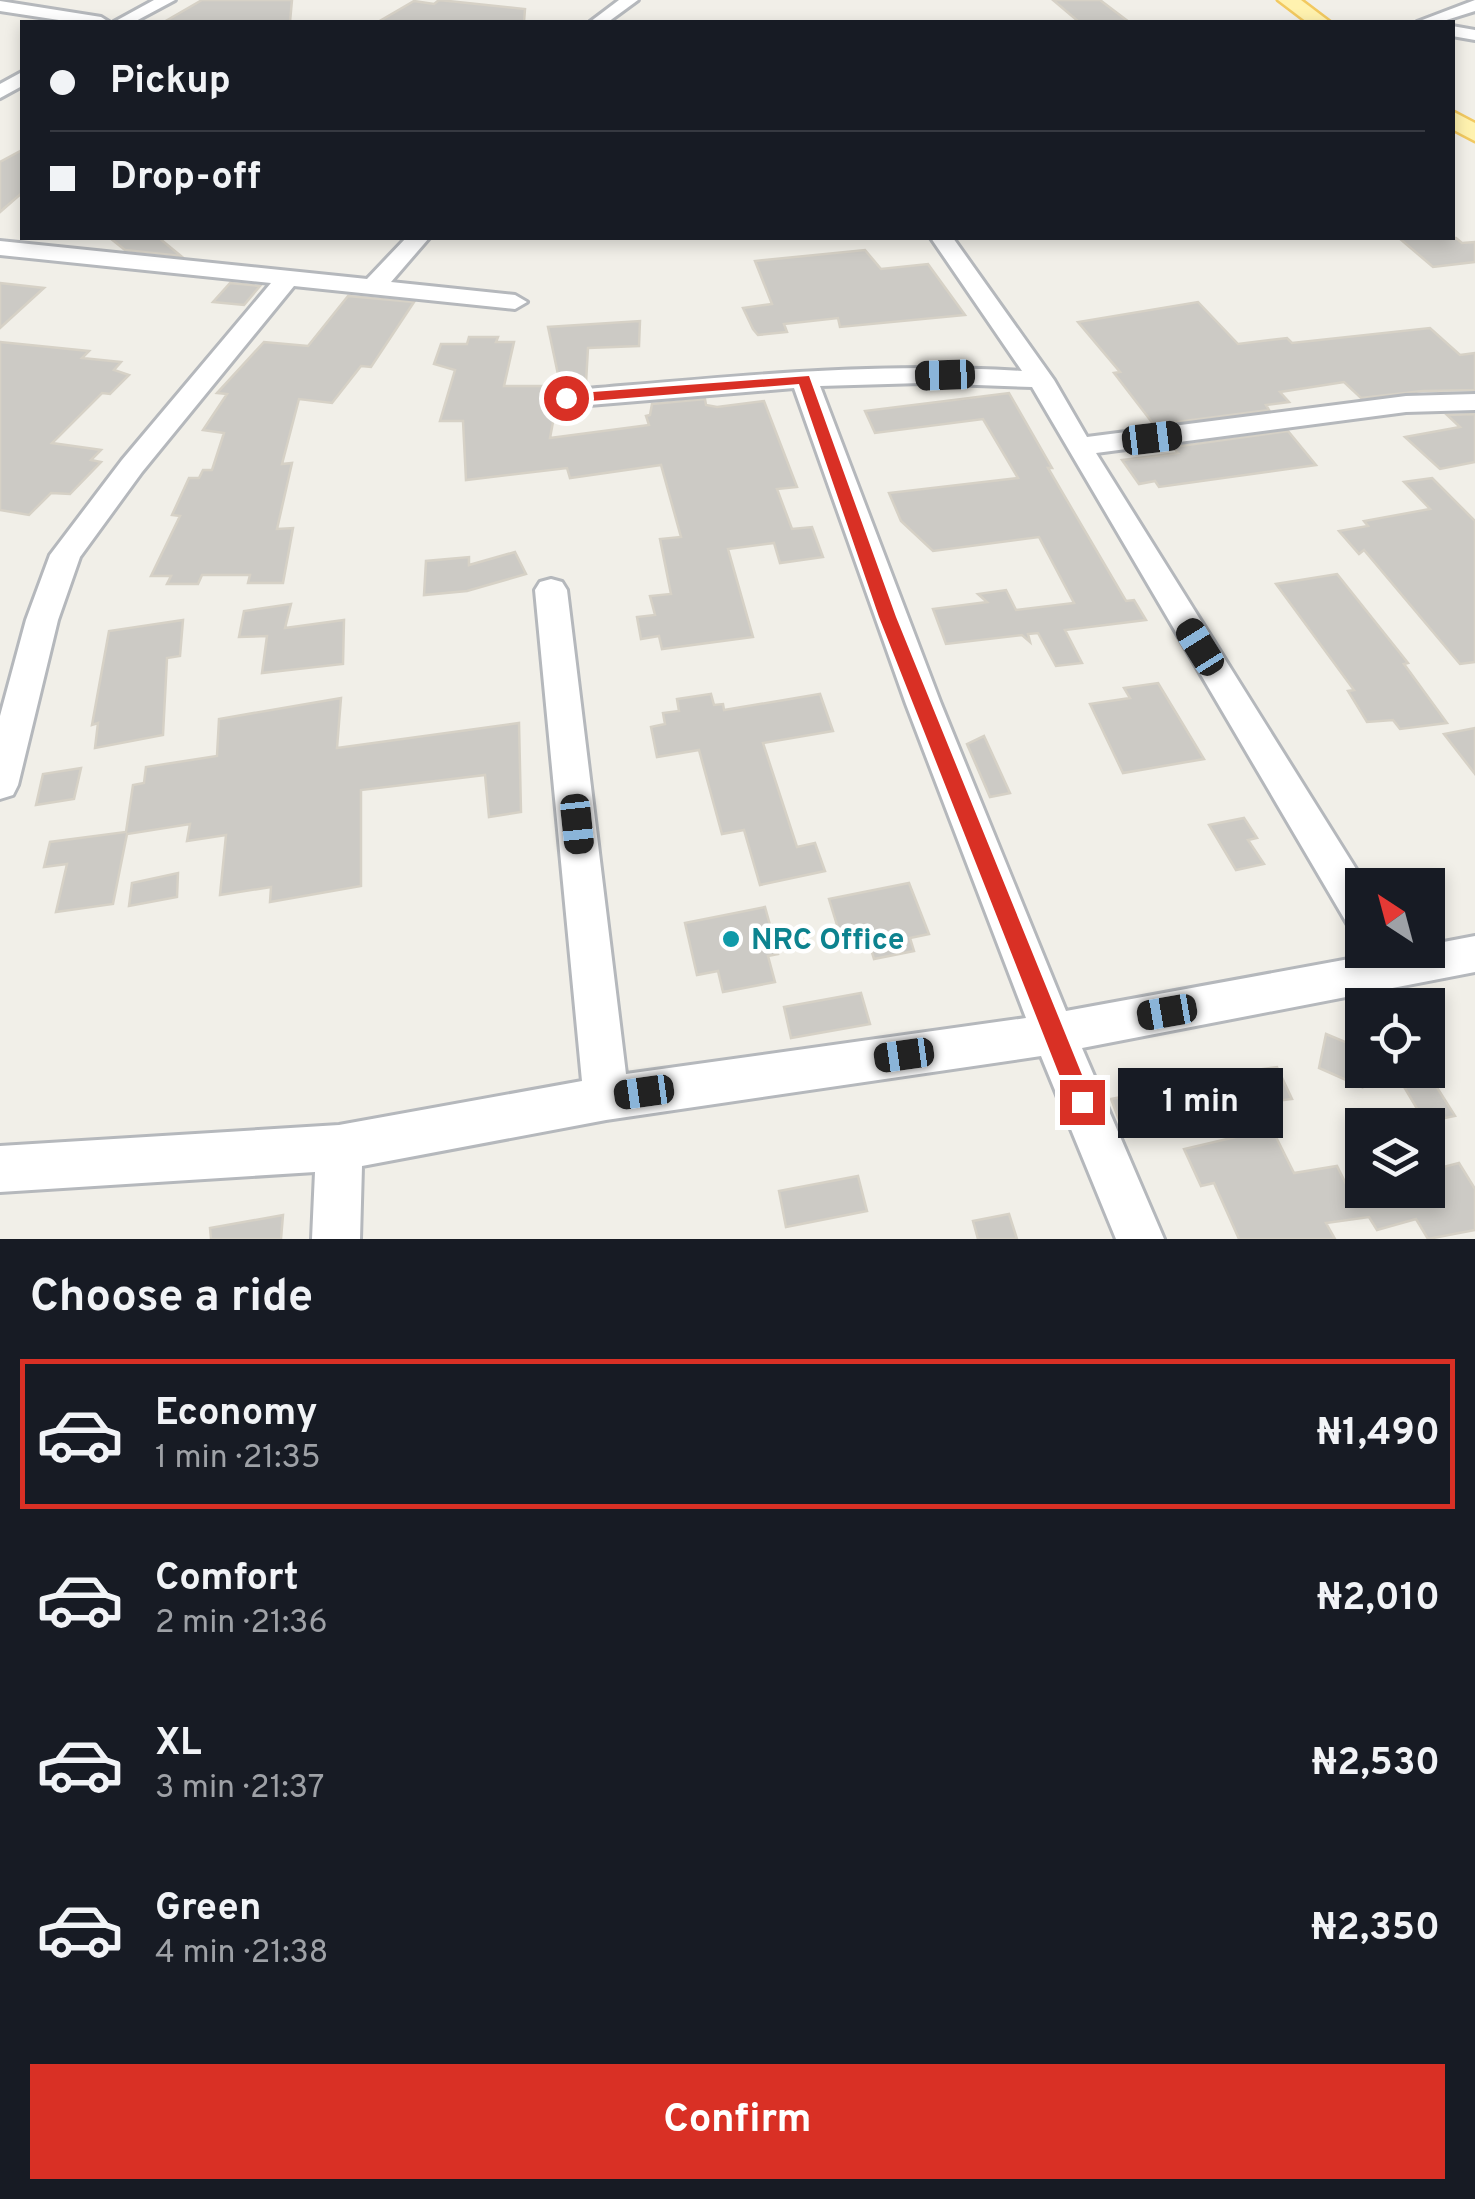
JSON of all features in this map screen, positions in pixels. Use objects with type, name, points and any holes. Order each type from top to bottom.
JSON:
[{"type":"main road","points":[[1288,0],[1317,20]]},
{"type":"main road","points":[[1306,0],[1334,20]]},
{"type":"street","points":[[126,20],[167,0]]},
{"type":"street","points":[[601,20],[630,0]]},
{"type":"street","points":[[1431,20],[1475,5]]},
{"type":"street","points":[[0,6],[88,20]]},
{"type":"street","points":[[98,259],[127,240]]},
{"type":"street","points":[[372,288],[416,240]]},
{"type":"street","points":[[943,240],[1041,380],[1078,448],[1345,885]]},
{"type":"street","points":[[0,248],[515,302]]},
{"type":"street","points":[[0,784],[42,620],[66,555],[132,466],[287,278]]},
{"type":"street","points":[[566,398],[804,379],[982,374],[1041,380]]},
{"type":"street","points":[[804,379],[888,617],[1052,1034],[1140,1239]]},
{"type":"street","points":[[1078,448],[1406,404],[1475,402]]},
{"type":"street","points":[[551,590],[606,1098]]},
{"type":"street","points":[[1445,956],[1475,954]]},
{"type":"street","points":[[0,1169],[340,1148],[606,1098],[1052,1034],[1354,968]]},
{"type":"street","points":[[336,1239],[340,1148]]},
{"type":"building","points":[[202,0],[292,0],[290,20],[167,20]]},
{"type":"building","points":[[439,0],[525,9],[524,20],[381,20],[414,1],[434,4]]},
{"type":"building","points":[[1053,0],[1100,0],[1126,20],[1077,20]]},
{"type":"building","points":[[20,151],[20,195],[0,212],[0,162]]},
{"type":"building","points":[[1456,238],[1462,243],[1475,242],[1475,262],[1433,267],[1401,240]]},
{"type":"building","points":[[112,240],[161,240],[181,256],[125,250]]},
{"type":"building","points":[[865,250],[881,269],[928,264],[965,315],[840,327],[838,318],[784,324],[787,332],[758,335],[753,329],[743,308],[772,304],[755,261]]},
{"type":"building","points":[[0,283],[44,288],[0,328]]},
{"type":"building","points":[[230,283],[260,286],[244,305],[213,302]]},
{"type":"building","points":[[348,296],[414,302],[371,367],[361,366],[332,403],[299,399],[282,464],[292,463],[277,529],[293,528],[283,583],[248,583],[250,575],[202,575],[198,584],[167,584],[171,576],[151,576],[180,516],[172,515],[189,478],[199,478],[203,470],[212,470],[224,433],[203,430],[227,394],[217,393],[264,342],[308,346]]},
{"type":"building","points":[[1198,302],[1238,344],[1287,338],[1292,343],[1430,328],[1460,355],[1475,353],[1475,390],[1361,398],[1344,382],[1280,392],[1289,402],[1266,405],[1269,410],[1154,425],[1114,373],[1120,372],[1078,322]]},
{"type":"building","points":[[640,321],[639,346],[588,348],[586,383],[560,384],[548,327]]},
{"type":"building","points":[[469,337],[498,337],[496,342],[514,342],[504,386],[559,386],[548,398],[556,406],[550,438],[649,425],[646,416],[650,415],[652,404],[705,399],[706,405],[717,407],[764,401],[797,487],[777,489],[792,529],[812,527],[823,557],[780,563],[774,543],[728,549],[753,637],[662,649],[659,636],[641,639],[637,617],[655,615],[650,596],[671,594],[660,539],[681,537],[661,465],[570,478],[567,468],[466,480],[463,421],[440,421],[455,370],[434,364],[441,344],[467,344]]},
{"type":"building","points":[[0,342],[89,351],[82,358],[121,362],[114,370],[129,375],[110,394],[102,393],[52,443],[101,450],[91,460],[101,462],[70,494],[51,493],[29,515],[0,510]]},
{"type":"building","points":[[1009,393],[1126,601],[1134,600],[1146,620],[1065,630],[1082,663],[1056,666],[1038,633],[1028,634],[1030,642],[1022,635],[946,644],[933,609],[987,602],[978,594],[1006,590],[1016,610],[1074,603],[1039,537],[933,551],[901,521],[889,493],[1018,478],[983,419],[875,433],[865,411]]},
{"type":"building","points":[[1475,414],[1475,462],[1440,469],[1405,437],[1460,427],[1447,415]]},
{"type":"building","points":[[1288,431],[1316,465],[1159,487],[1155,481],[1139,484],[1122,460],[1178,453],[1173,447]]},
{"type":"building","points":[[1432,478],[1475,521],[1475,662],[1460,664],[1364,550],[1359,554],[1339,531],[1368,526],[1364,521],[1430,509],[1404,482]]},
{"type":"building","points":[[515,552],[526,574],[467,591],[424,595],[426,561],[469,557],[469,565]]},
{"type":"building","points":[[1337,574],[1408,663],[1404,664],[1447,723],[1400,729],[1393,720],[1367,722],[1348,691],[1354,690],[1276,584]]},
{"type":"building","points":[[291,604],[285,628],[344,620],[343,664],[262,673],[267,636],[239,637],[244,611]]},
{"type":"building","points":[[183,620],[180,656],[167,658],[163,735],[95,748],[98,723],[92,725],[109,631]]},
{"type":"building","points":[[1158,683],[1204,759],[1123,773],[1090,704],[1130,698],[1124,688]]},
{"type":"building","points":[[711,694],[714,705],[723,704],[724,710],[820,694],[833,731],[763,743],[797,847],[815,843],[825,871],[760,885],[744,830],[722,834],[699,750],[657,757],[651,727],[665,724],[663,713],[679,711],[677,699]]},
{"type":"building","points":[[341,698],[337,748],[519,723],[521,812],[489,817],[485,775],[361,790],[361,886],[270,902],[271,887],[220,895],[226,835],[187,841],[190,824],[127,834],[113,904],[56,912],[67,864],[44,867],[50,842],[126,832],[133,785],[144,783],[146,767],[217,756],[219,719]]},
{"type":"building","points":[[1475,728],[1475,774],[1444,734]]},
{"type":"building","points":[[984,736],[1010,793],[990,797],[967,744]]},
{"type":"building","points":[[81,768],[74,799],[36,805],[43,774]]},
{"type":"building","points":[[1244,818],[1257,838],[1248,840],[1264,864],[1236,870],[1209,825]]},
{"type":"building","points":[[178,873],[177,897],[129,906],[132,883]]},
{"type":"building","points":[[909,883],[929,934],[910,938],[914,951],[874,959],[870,946],[845,951],[829,899]]},
{"type":"building","name":"NRC Office","points":[[765,907],[778,954],[768,956],[775,982],[723,992],[718,971],[697,975],[685,923]]},
{"type":"building","points":[[861,993],[870,1024],[791,1038],[784,1007]]},
{"type":"building","points":[[1326,1034],[1345,1042],[1345,1079],[1319,1068]]},
{"type":"building","points":[[1277,1067],[1292,1099],[1259,1103],[1294,1173],[1337,1166],[1345,1182],[1345,1208],[1445,1208],[1445,1167],[1459,1163],[1475,1189],[1475,1230],[1428,1239],[1416,1219],[1377,1230],[1369,1217],[1326,1223],[1335,1239],[1239,1239],[1214,1183],[1201,1186],[1184,1149],[1244,1135],[1220,1075]]},
{"type":"building","points":[[1405,1088],[1437,1088],[1455,1116],[1445,1118],[1445,1108],[1417,1108]]},
{"type":"building","points":[[1138,1094],[1151,1125],[1123,1130],[1111,1099]]},
{"type":"building","points":[[858,1176],[867,1211],[786,1227],[779,1191]]},
{"type":"building","points":[[1009,1214],[1017,1239],[978,1239],[973,1221]]},
{"type":"building","points":[[283,1215],[281,1239],[211,1239],[210,1228]]},
{"type":"place","name":"NRC Office","points":[[731,939]]},
{"type":"route","points":[[566,398],[804,379],[888,617],[1082,1102]]}]
